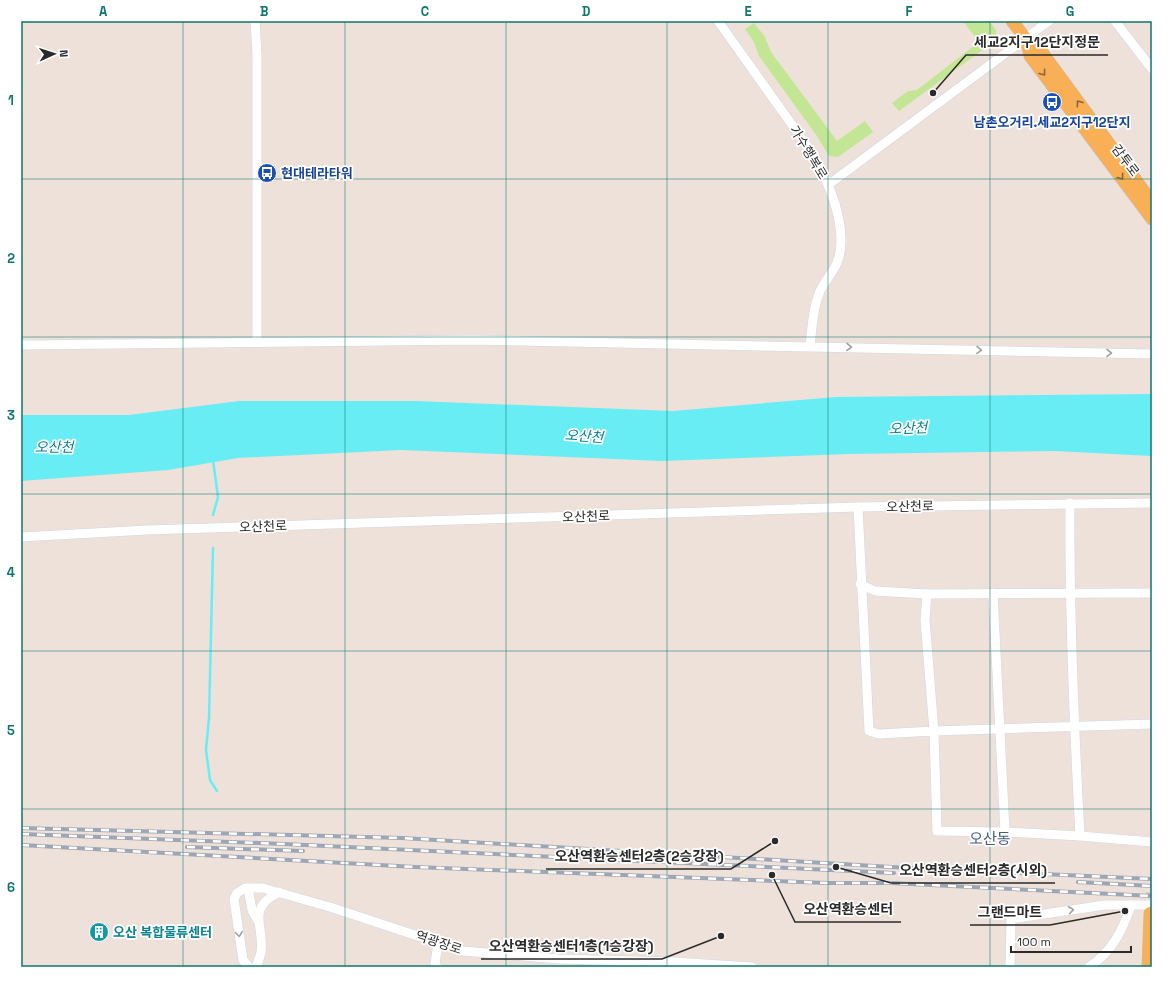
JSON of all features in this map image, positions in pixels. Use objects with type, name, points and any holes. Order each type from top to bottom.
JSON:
[{"type":"main road","name":"감투로","points":[[1012,21],[1026,39],[1039,48],[1152,202]]},
{"type":"main road","name":"감투로","points":[[1026,39],[1030,56],[1152,219]]},
{"type":"main road","points":[[1148,967],[1151,909]]},
{"type":"street","points":[[255,21],[257,54],[257,342]]},
{"type":"street","name":"가수행복로","points":[[718,21],[820,165],[833,196],[842,242],[837,263],[821,290],[814,315],[810,346]]},
{"type":"street","points":[[828,185],[1049,21]]},
{"type":"street","points":[[1115,21],[1152,69]]},
{"type":"street","points":[[21,345],[473,340],[1152,354]]},
{"type":"street","points":[[1070,503],[1069,592],[1080,836]]},
{"type":"street","name":"오산천로","points":[[21,537],[163,530],[858,507],[1152,503]]},
{"type":"street","points":[[858,507],[860,584],[869,731],[879,734],[1000,728],[1152,724]]},
{"type":"street","points":[[860,584],[875,591],[927,594],[1069,592],[1152,593]]},
{"type":"street","points":[[993,593],[1005,832]]},
{"type":"street","points":[[927,594],[925,620],[934,731],[937,831],[1005,832],[1152,842]]},
{"type":"street","points":[[249,967],[243,960],[234,899],[237,893],[248,888],[252,910],[258,921]]},
{"type":"street","name":"역광장로","points":[[248,888],[263,888],[278,892],[355,915],[438,944],[463,951],[560,963],[674,962],[752,967]]},
{"type":"street","points":[[256,967],[261,952],[258,921],[261,906],[266,899],[278,892]]},
{"type":"street","points":[[1010,967],[1011,919],[1105,905],[1131,905],[1151,909]]},
{"type":"street","points":[[1089,967],[1114,944],[1125,924],[1131,905]]},
{"type":"street","points":[[437,967],[435,963],[438,944]]},
{"type":"green space","points":[[963,21],[989,21],[996,30],[996,40],[899,111],[892,103],[908,91],[917,90],[979,42]]},
{"type":"green space","points":[[754,23],[765,37],[771,52],[837,141],[865,121],[873,132],[838,157],[829,156],[817,136],[759,56],[754,42],[745,29]]},
{"type":"water","name":"오산천","points":[[1152,394],[1152,456],[1055,451],[849,454],[662,461],[401,450],[238,458],[168,470],[21,481],[21,415],[129,415],[239,401],[416,401],[673,411],[836,397]]},
{"type":"waterway","points":[[213,460],[218,497],[213,515]]},
{"type":"waterway","points":[[213,548],[209,718],[206,750],[210,780],[217,791]]},
{"type":"tunnel","points":[[1150,913],[1152,893]]},
{"type":"railway","points":[[21,828],[402,838],[891,867],[1152,879]]},
{"type":"railway","points":[[21,834],[284,844],[894,873]]},
{"type":"railway","points":[[21,845],[415,867],[827,883],[891,883],[1152,896]]},
{"type":"railway","points":[[187,847],[303,851]]},
{"type":"railway","points":[[1078,882],[1152,886]]},
{"type":"place","name":"세교2지구12단지정문","points":[[933,93]]},
{"type":"place","name":"남촌오거리.세교2지구12단지","points":[[1052,102]]},
{"type":"place","name":"현대테라타워","points":[[267,173]]},
{"type":"place","name":"오산역환승센터2층(2승강장)","points":[[775,841]]},
{"type":"place","name":"오산역환승센터2층(시외)","points":[[836,867]]},
{"type":"place","name":"오산역환승센터","points":[[772,875]]},
{"type":"place","name":"그랜드마트","points":[[1125,911]]},
{"type":"place","name":"오산 복합물류센터","points":[[99,932]]},
{"type":"place","name":"오산역환승센터1층(1승강장)","points":[[721,936]]},
{"type":"district","name":"오산동","points":[[990,839]]}]
